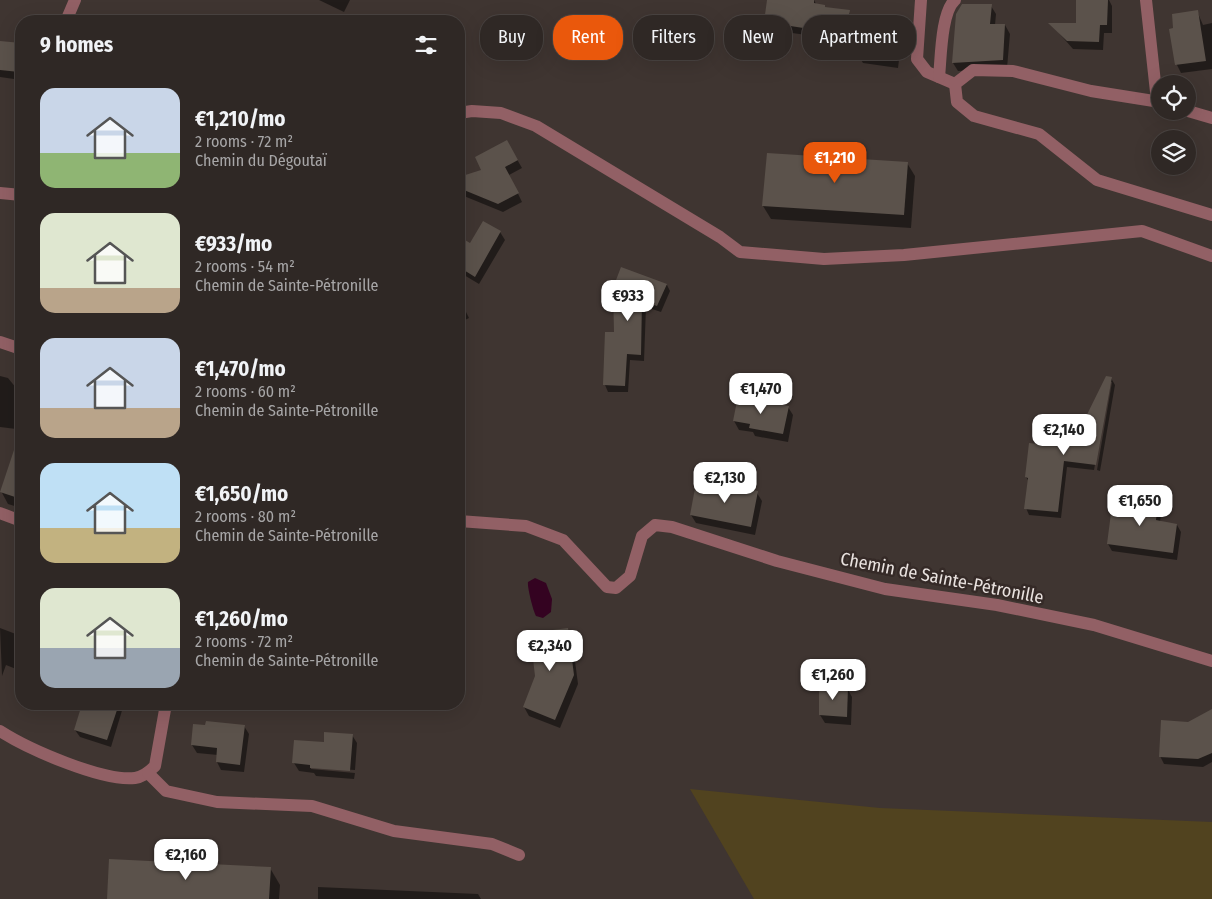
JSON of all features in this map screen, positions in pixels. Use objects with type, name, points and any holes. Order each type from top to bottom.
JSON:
[{"type":"street","points":[[69,15],[75,0]]},
{"type":"street","points":[[921,0],[917,59],[927,72],[955,84]]},
{"type":"street","points":[[939,78],[944,28],[950,4],[954,0]]},
{"type":"street","points":[[1146,0],[1156,75]]},
{"type":"street","points":[[955,84],[973,70],[1013,72],[1091,91],[1151,101]]},
{"type":"street","points":[[955,84],[957,102],[974,116],[1039,134],[1097,180],[1212,216]]},
{"type":"street","points":[[465,112],[501,113],[536,126],[720,237],[740,252],[824,259],[904,255],[1142,231],[1212,256]]},
{"type":"street","points":[[1196,113],[1212,118]]},
{"type":"street","points":[[0,193],[15,194]]},
{"type":"street","points":[[0,342],[15,346]]},
{"type":"street","points":[[0,513],[15,519]]},
{"type":"street","name":"Chemin de Sainte-Pétronille","points":[[465,521],[526,526],[562,540],[607,587],[616,588],[630,576],[642,536],[655,525],[672,527],[777,561],[886,589],[997,605],[1094,625],[1212,661]]},
{"type":"street","points":[[0,730],[56,759],[115,778],[137,778],[148,773],[155,766],[165,710]]},
{"type":"street","points":[[148,773],[166,791],[217,802],[312,806],[394,831],[492,844],[519,856]]},
{"type":"shaded area","points":[[535,578],[546,583],[552,599],[551,612],[543,618],[536,616],[529,593],[528,582]]},
{"type":"shaded area","points":[[690,789],[880,808],[1212,822],[1212,899],[754,899]]},
{"type":"building","points":[[767,0],[814,0],[814,3],[825,5],[825,7],[850,10],[849,15],[802,15],[802,28],[792,26],[792,15],[765,15]]},
{"type":"building","points":[[1076,0],[1108,0],[1107,25],[1100,25],[1099,42],[1067,41],[1048,23],[1076,23]]},
{"type":"building","points":[[962,4],[992,4],[990,24],[1005,24],[1003,60],[952,63],[956,14]]},
{"type":"building","points":[[1198,10],[1206,61],[1175,65],[1169,29],[1173,28],[1172,14]]},
{"type":"building","points":[[0,41],[15,42],[15,72],[0,70]]},
{"type":"building","points":[[507,140],[518,160],[505,167],[519,193],[498,204],[465,190],[465,175],[481,170],[475,157]]},
{"type":"building","points":[[767,153],[908,162],[904,215],[762,206]]},
{"type":"building","points":[[483,221],[501,231],[475,277],[465,271],[465,240],[470,243]]},
{"type":"building","points":[[621,267],[667,284],[657,306],[642,301],[641,355],[627,354],[625,386],[603,385],[605,332],[614,332],[613,288]]},
{"type":"building","points":[[1106,376],[1112,377],[1096,465],[1064,461],[1058,512],[1024,509],[1028,478],[1025,477],[1029,443],[1038,444],[1039,437],[1074,441]]},
{"type":"building","points":[[738,396],[789,406],[783,434],[749,428],[750,424],[733,421]]},
{"type":"building","points":[[15,447],[15,497],[0,492]]},
{"type":"building","points":[[696,483],[725,489],[726,485],[758,491],[751,527],[690,515]]},
{"type":"building","points":[[1113,498],[1158,505],[1156,520],[1177,524],[1173,553],[1107,544]]},
{"type":"building","points":[[568,628],[574,675],[555,720],[523,707],[535,676],[530,633]]},
{"type":"building","points":[[819,686],[848,687],[847,717],[819,715]]},
{"type":"building","points":[[1212,709],[1212,753],[1198,759],[1159,757],[1161,720],[1188,722]]},
{"type":"building","points":[[80,710],[117,710],[107,740],[74,730]]},
{"type":"building","points":[[206,721],[245,725],[240,765],[216,762],[217,748],[191,745],[193,724],[205,725]]},
{"type":"building","points":[[324,732],[353,734],[350,771],[310,768],[310,765],[292,763],[294,740],[324,742]]},
{"type":"building","points":[[109,859],[271,867],[269,899],[107,899]]}]
